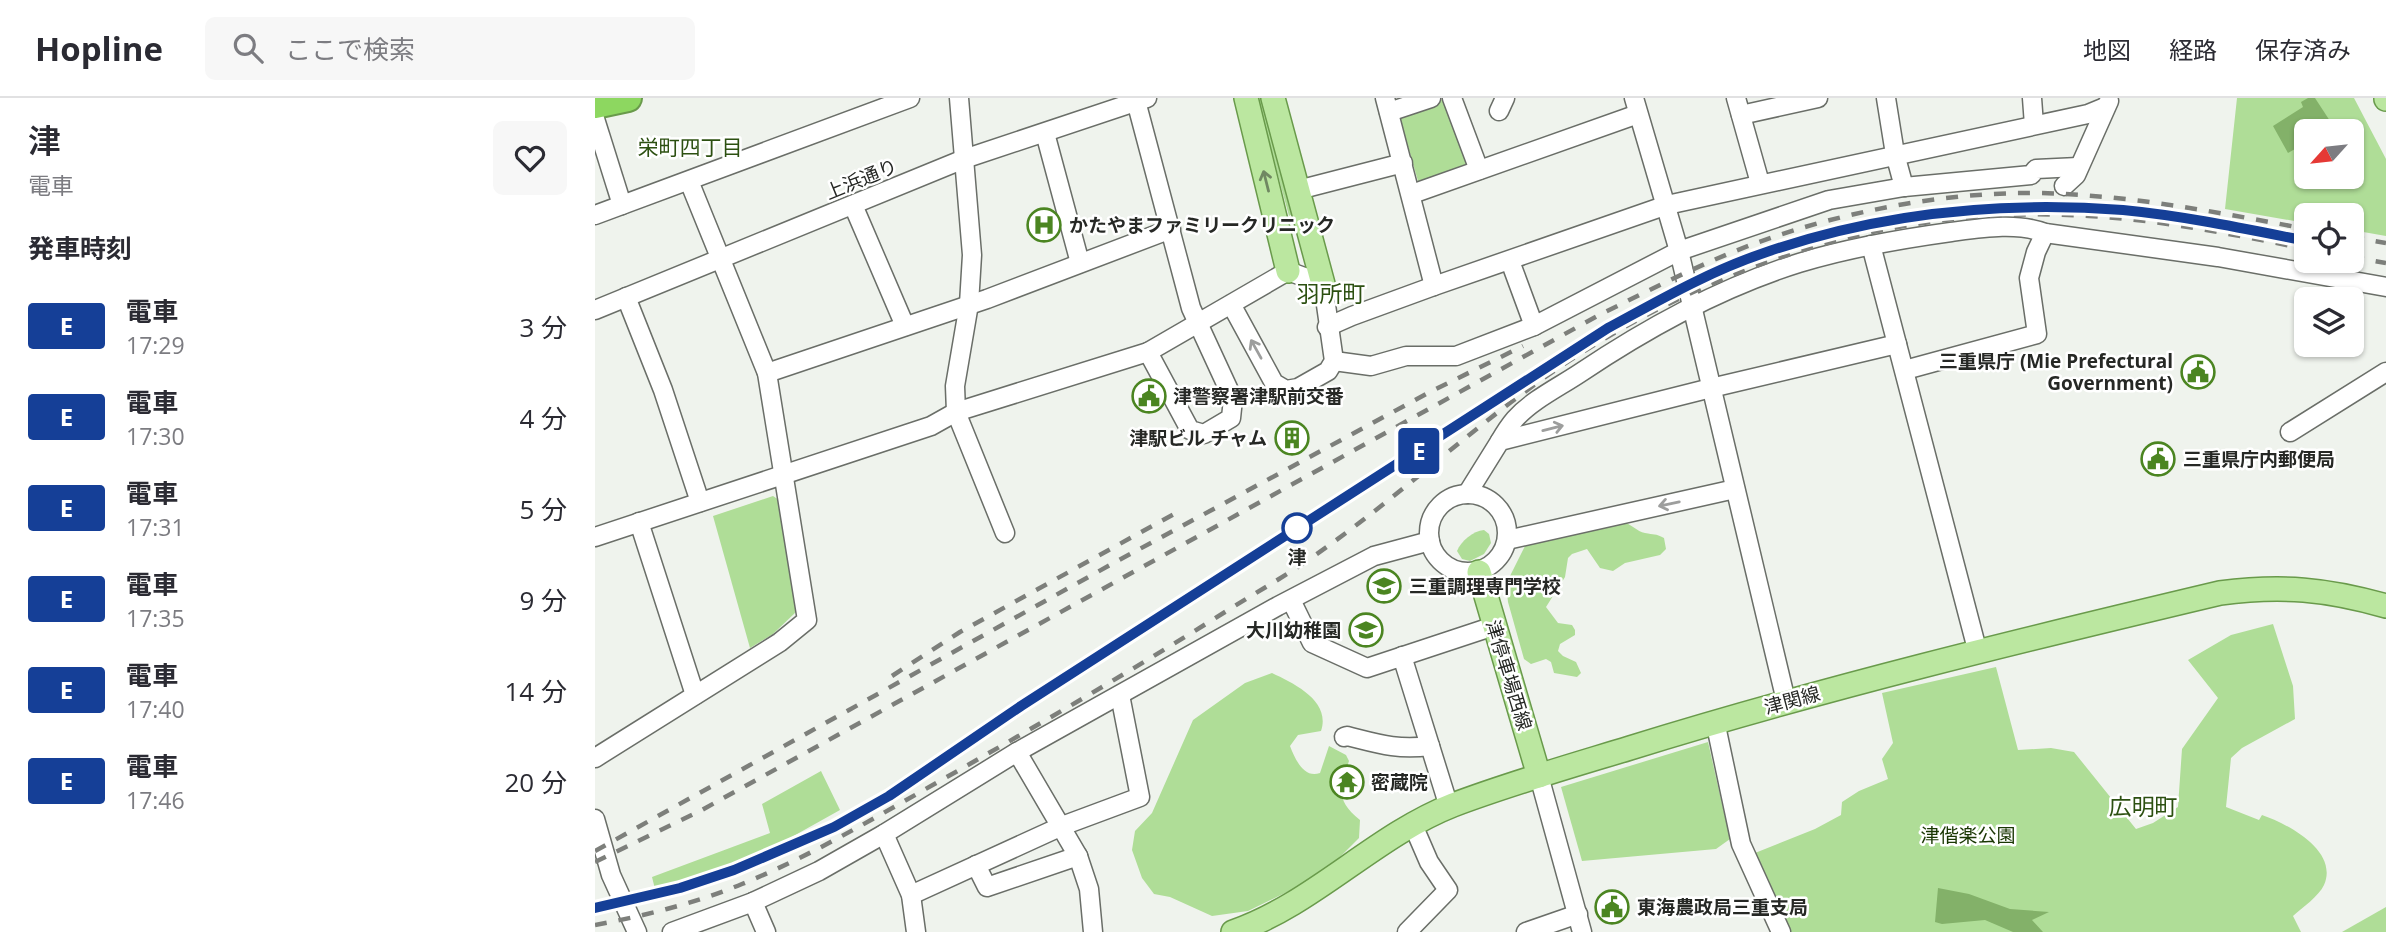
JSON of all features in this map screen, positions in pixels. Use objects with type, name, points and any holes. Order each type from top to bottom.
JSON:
[{"type":"highway","points":[[595,105],[628,98]]},
{"type":"main road","points":[[1246,98],[1288,271]]},
{"type":"main road","points":[[1273,98],[1323,284]]},
{"type":"main road","name":"津停車場西線","points":[[1479,572],[1539,776]]},
{"type":"main road","name":"津関線","points":[[1239,931],[1287,906],[1413,825],[1449,807],[1539,776],[1786,701],[2220,593],[2280,587],[2316,590],[2386,606]]},
{"type":"street","points":[[595,215],[910,98]]},
{"type":"street","points":[[959,98],[972,255],[969,304],[955,386],[955,412],[1005,533]]},
{"type":"street","points":[[1431,98],[1387,105],[1434,286]]},
{"type":"street","points":[[1452,98],[1479,170]]},
{"type":"street","points":[[1761,183],[1739,107],[1818,98]]},
{"type":"street","points":[[1887,98],[1895,154],[1904,187]]},
{"type":"street","points":[[2032,98],[2034,125]]},
{"type":"street","points":[[1142,100],[1191,309],[1233,399],[1231,418],[1204,434],[1190,430],[1148,352]]},
{"type":"street","name":"上浜通り","points":[[595,310],[964,159],[1142,100]]},
{"type":"street","points":[[1327,327],[1434,286],[1667,205],[2088,114],[2108,102]]},
{"type":"street","points":[[2064,186],[2076,175],[2108,102]]},
{"type":"street","points":[[1412,194],[1479,170],[1636,106],[1679,251],[1786,701]]},
{"type":"street","points":[[595,119],[622,205]]},
{"type":"street","points":[[1045,133],[1080,263]]},
{"type":"street","points":[[1298,190],[1403,163]]},
{"type":"street","points":[[1334,361],[1371,366],[1406,356],[1456,356],[1534,326],[1679,251],[1829,200],[1904,187],[2025,176],[2031,175],[2036,169],[2078,166]]},
{"type":"street","points":[[595,758],[780,642],[807,620],[767,373],[689,181]]},
{"type":"street","points":[[853,205],[905,326]]},
{"type":"street","points":[[1467,494],[1515,419],[1605,356],[1691,308],[1760,277],[1800,263],[1871,245],[1972,229],[2030,228],[2045,233],[2218,257],[2386,287]]},
{"type":"street","points":[[767,373],[969,304],[1171,229]]},
{"type":"street","points":[[1905,370],[2037,334],[2029,278],[2036,252],[2045,233]]},
{"type":"street","points":[[1871,245],[1978,653]]},
{"type":"street","points":[[1510,261],[1534,326]]},
{"type":"street","points":[[595,537],[931,426],[955,412],[1148,352],[1288,271],[1323,284],[1327,327],[1334,361],[1328,371],[1298,388],[1286,390],[1274,383],[1231,304]]},
{"type":"street","points":[[626,297],[663,390],[700,502]]},
{"type":"street","points":[[1500,441],[1897,344]]},
{"type":"street","points":[[2290,432],[2386,372]]},
{"type":"street","points":[[1507,540],[1735,489]]},
{"type":"street","points":[[1467,494],[1492,502],[1501,512],[1506,525],[1507,540],[1489,568],[1469,574],[1447,566],[1437,558],[1430,541],[1430,522],[1435,511],[1455,496],[1467,494]]},
{"type":"street","points":[[639,522],[695,695]]},
{"type":"street","points":[[672,932],[753,902],[819,870],[884,834],[1017,752],[1374,556],[1430,541]]},
{"type":"street","points":[[1291,600],[1312,643],[1367,668],[1494,626]]},
{"type":"street","points":[[1402,656],[1449,807]]},
{"type":"street","points":[[911,895],[1062,826],[1140,797],[1120,695]]},
{"type":"street","points":[[1715,722],[1741,844],[1781,932]]},
{"type":"street","points":[[1344,737],[1393,748],[1430,746]]},
{"type":"street","points":[[1017,752],[1078,856],[1089,889],[1093,932]]},
{"type":"street","points":[[1539,776],[1581,932]]},
{"type":"street","points":[[595,819],[611,875],[637,932]]},
{"type":"street","points":[[1407,932],[1448,890],[1429,862],[1413,825]]},
{"type":"street","points":[[884,834],[911,895],[916,932]]},
{"type":"street","points":[[976,865],[987,887],[1078,856]]},
{"type":"street","points":[[753,902],[766,932]]},
{"type":"street","points":[[1526,932],[1578,914]]},
{"type":"green space","points":[[1257,98],[1263,98],[1294,213],[1289,216]]},
{"type":"green space","points":[[2237,98],[2354,98],[2386,159],[2386,236],[2364,232],[2364,203],[2294,203],[2294,221],[2225,209]]},
{"type":"green space","points":[[1444,99],[1471,161],[1467,167],[1423,183],[1418,181],[1400,119],[1405,114]]},
{"type":"green space","points":[[773,496],[779,500],[796,612],[773,634],[750,648],[713,516]]},
{"type":"green space","points":[[1622,522],[1642,532],[1664,538],[1666,549],[1660,555],[1625,563],[1613,571],[1600,568],[1587,549],[1572,554],[1568,558],[1565,577],[1546,607],[1558,623],[1572,625],[1575,630],[1575,635],[1560,644],[1558,651],[1576,662],[1581,673],[1577,677],[1554,673],[1551,662],[1546,659],[1531,664],[1524,659],[1508,602],[1506,584],[1526,544]]},
{"type":"green space","points":[[1484,530],[1489,534],[1491,543],[1484,554],[1470,561],[1462,559],[1457,551],[1461,544],[1472,534]]},
{"type":"green space","name":"津偕楽公園","points":[[2273,624],[2293,686],[2295,719],[2242,748],[2231,758],[2226,807],[2259,820],[2262,815],[2285,825],[2318,850],[2327,873],[2322,889],[2293,916],[2301,932],[1789,932],[1755,853],[1815,829],[1841,815],[1842,802],[1859,791],[1888,779],[1882,759],[1893,743],[1882,693],[1996,667],[2018,750],[2051,748],[2074,752],[2136,829],[2153,823],[2178,807],[2182,749],[2218,698],[2188,660],[2231,635]]},
{"type":"green space","points":[[1272,673],[1300,688],[1316,702],[1321,711],[1321,731],[1298,735],[1290,746],[1301,767],[1309,773],[1320,773],[1329,746],[1346,755],[1349,761],[1343,779],[1342,794],[1346,806],[1360,820],[1359,838],[1322,875],[1248,911],[1212,916],[1170,897],[1154,894],[1142,878],[1132,850],[1135,831],[1152,813],[1193,720],[1245,683]]},
{"type":"green space","points":[[1708,742],[1730,839],[1716,849],[1582,861],[1561,787]]},
{"type":"green space","points":[[821,771],[840,810],[781,843],[734,863],[655,889],[652,877],[770,833],[762,804]]},
{"type":"green space","points":[[2386,907],[2386,932],[2342,932]]},
{"type":"shaded area","points":[[2315,98],[2329,119],[2294,119],[2294,150],[2288,153],[2273,126],[2303,107],[2301,102]]},
{"type":"shaded area","points":[[1938,888],[1969,894],[2010,909],[2049,912],[2032,920],[2043,932],[2013,932],[1985,920],[1942,924],[1935,922]]},
{"type":"railway","points":[[595,862],[700,811],[1601,314],[1756,243],[1868,211],[1908,203],[1987,194],[2095,196],[2216,212],[2294,227]]},
{"type":"railway","points":[[595,925],[670,908],[742,884],[823,846],[954,773],[1124,674],[1303,563],[1372,513],[1512,401],[1602,340],[1666,305],[1733,275],[1801,251],[1871,232],[1943,220],[2015,215],[2089,216],[2144,221],[2294,247]]},
{"type":"railway","points":[[2364,239],[2386,243]]},
{"type":"railway","points":[[2364,259],[2386,263]]},
{"type":"railway","points":[[595,851],[1110,565],[1428,393],[1523,346]]},
{"type":"railway","points":[[595,908],[680,888],[734,870],[834,827],[889,796],[1021,706],[1530,377]]},
{"type":"railway","points":[[892,676],[960,632],[1174,514]]},
{"type":"train","name":"E","points":[[595,908],[680,888],[734,870],[834,827],[889,796],[1021,706],[1540,370],[1608,328],[1686,286],[1759,254],[1868,224],[1979,209],[2031,207],[2091,208],[2145,213],[2294,239]]},
{"type":"place","name":"かたやまファミリークリニック","points":[[1044,225]]},
{"type":"place","name":"三重県庁 (Mie Prefectural Government)","points":[[2198,372]]},
{"type":"place","name":"津警察署津駅前交番","points":[[1149,396]]},
{"type":"place","name":"津駅ビル チャム","points":[[1292,438]]},
{"type":"place","name":"三重県庁内郵便局","points":[[2158,459]]},
{"type":"place","name":"津","points":[[1297,528]]},
{"type":"place","name":"三重調理専門学校","points":[[1384,586]]},
{"type":"place","name":"大川幼稚園","points":[[1366,630]]},
{"type":"place","name":"密蔵院","points":[[1347,782]]},
{"type":"place","name":"東海農政局三重支局","points":[[1612,907]]},
{"type":"district","name":"栄町四丁目","points":[[690,147]]},
{"type":"district","name":"羽所町","points":[[1331,293]]},
{"type":"district","name":"広明町","points":[[2143,806]]}]
